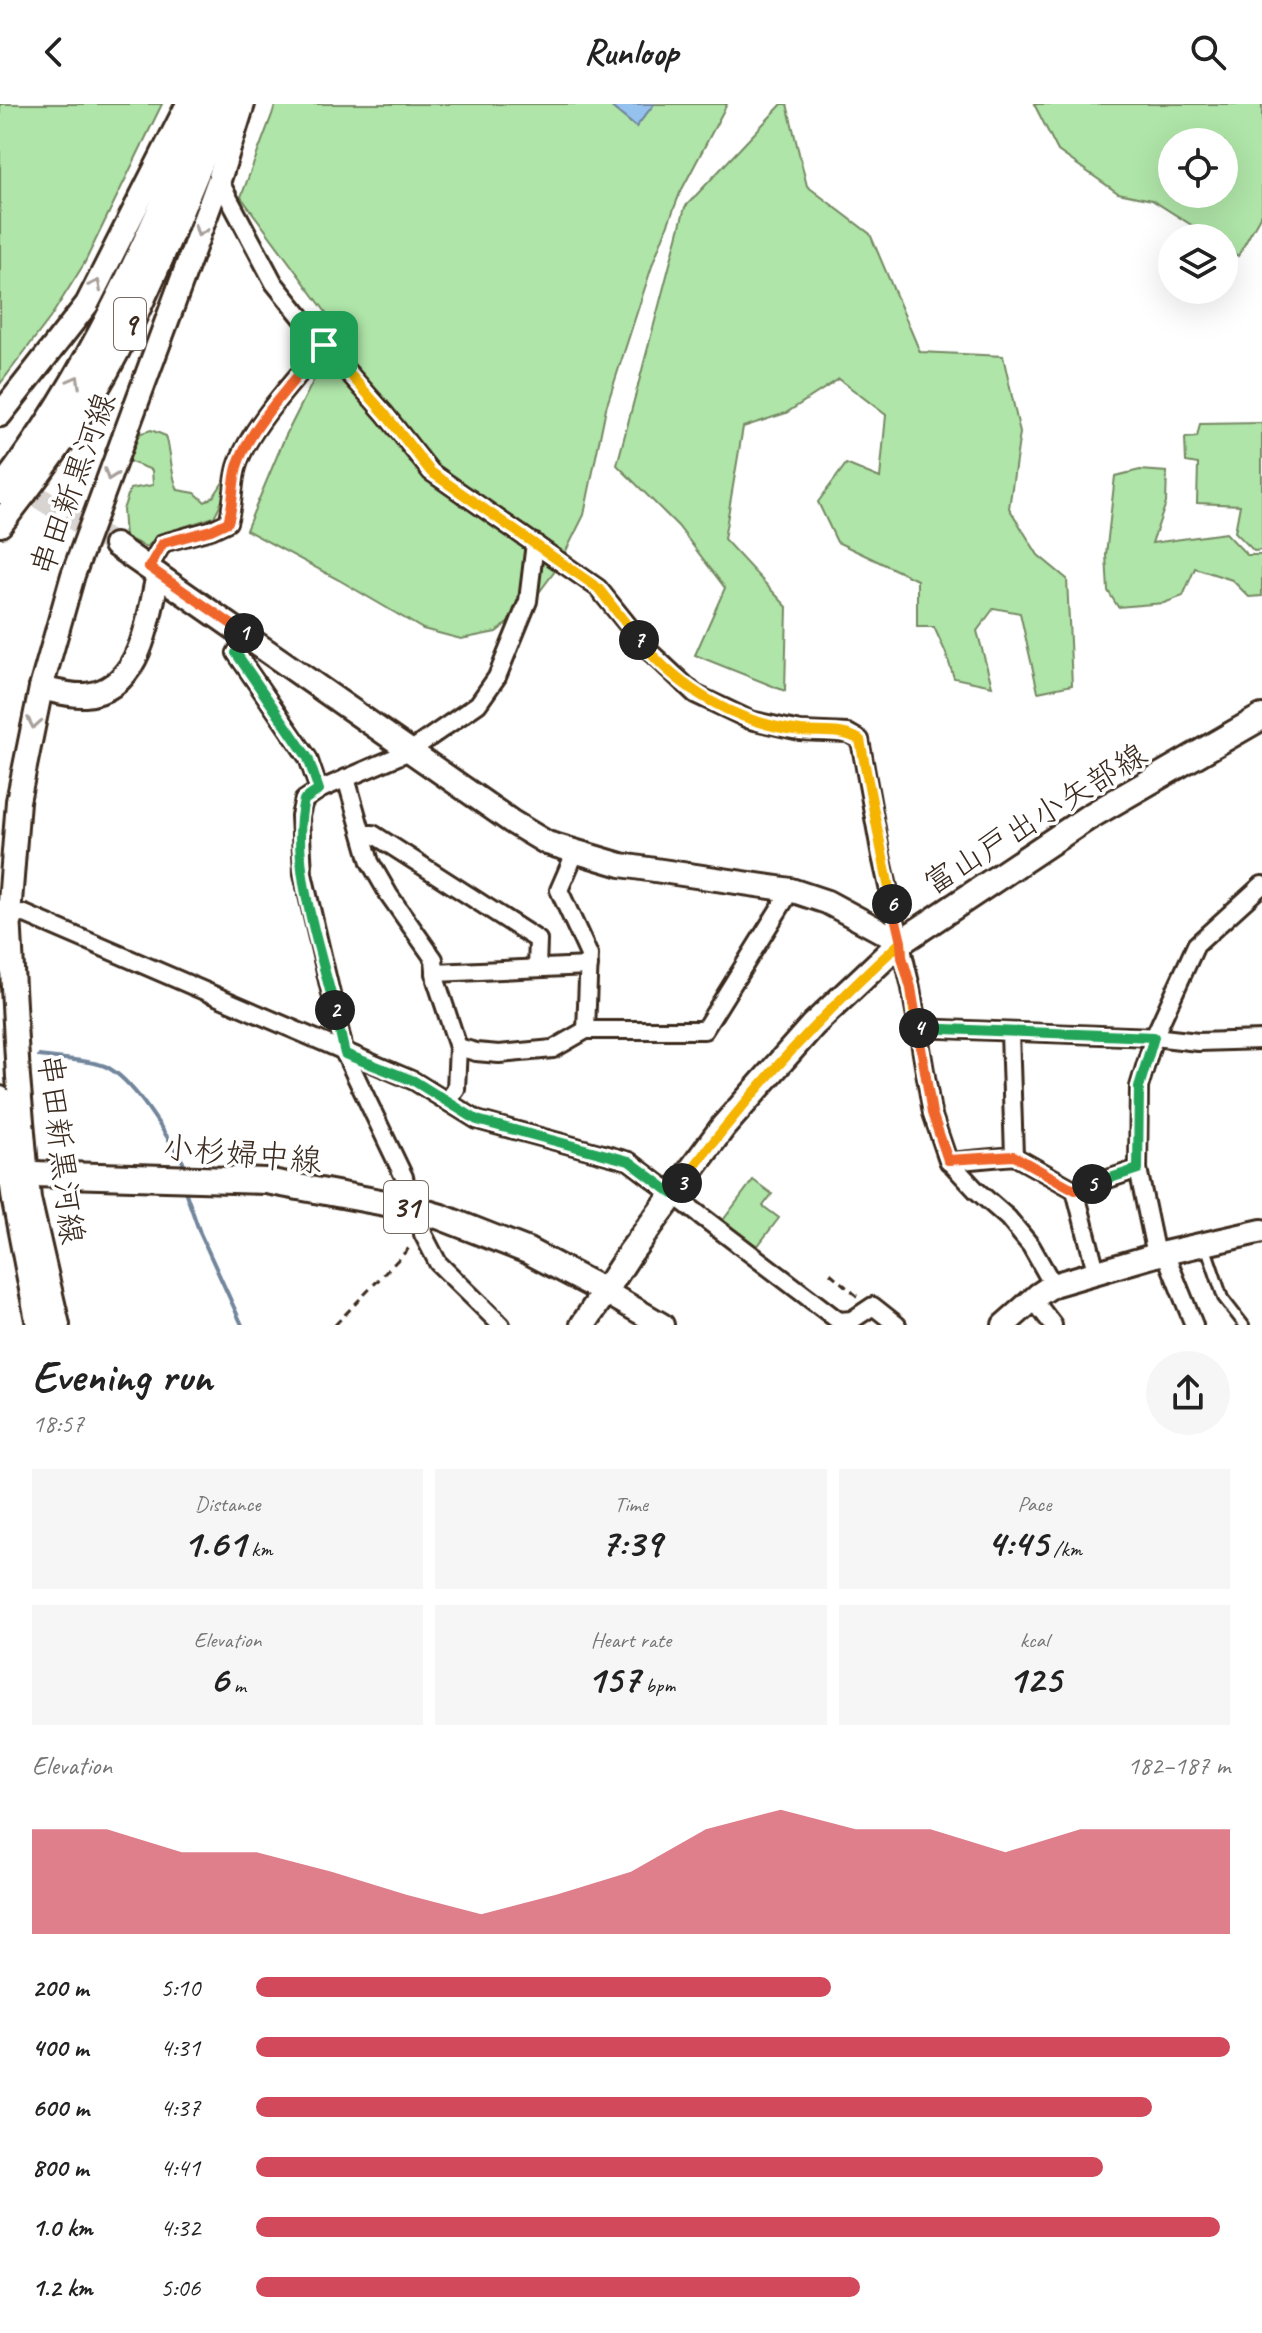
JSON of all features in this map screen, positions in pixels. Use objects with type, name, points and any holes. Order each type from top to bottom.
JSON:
[{"type":"main road","points":[[0,415],[87,304],[188,104]]},
{"type":"main road","name":"9","points":[[0,491],[74,385],[161,210],[206,104]]},
{"type":"main road","name":"9","points":[[0,524],[77,418],[104,374],[136,309],[225,104]]},
{"type":"main road","name":"串田新黒河線","points":[[38,1325],[14,1201],[18,1077],[9,915],[18,801],[41,688],[73,575],[219,180],[243,104]]},
{"type":"main road","points":[[115,545],[512,822],[547,843],[621,865],[791,890],[827,902],[901,942]]},
{"type":"main road","points":[[41,688],[84,696],[107,690],[120,681],[143,640],[154,571]]},
{"type":"main road","name":"富山戸出小矢部線","points":[[583,1325],[604,1291],[723,1127],[822,1016],[901,942],[1087,818],[1262,717]]},
{"type":"main road","name":"串田新黒河線","points":[[0,1098],[13,1174],[29,1199],[58,1325]]},
{"type":"main road","name":"小杉婦中線","points":[[13,1174],[266,1181],[417,1217],[528,1251],[604,1291]]},
{"type":"main road","points":[[1004,1325],[1053,1285],[1160,1254],[1262,1231]]},
{"type":"main road","points":[[604,1291],[662,1325]]},
{"type":"street","points":[[219,180],[274,283],[431,472],[598,588],[648,650],[695,694],[750,720],[800,731],[848,733],[860,740],[881,856],[911,988],[932,1113],[949,1162],[1008,1218],[1031,1246],[1053,1285]]},
{"type":"street","points":[[154,571],[163,543],[228,522],[237,466],[252,437],[324,345]]},
{"type":"street","points":[[501,1325],[438,1263],[408,1197],[404,1177],[345,1054],[303,874],[300,816],[304,800],[319,790],[410,751],[478,704],[497,677],[528,601],[535,543]]},
{"type":"street","points":[[247,636],[236,653],[308,758],[319,790]]},
{"type":"street","points":[[346,778],[370,862],[434,959],[435,973],[458,1047],[456,1089],[447,1101]]},
{"type":"street","points":[[363,834],[373,834],[538,940],[537,968]]},
{"type":"street","points":[[575,853],[559,890],[589,955],[586,1030]]},
{"type":"street","points":[[1194,1325],[1160,1254],[1138,1169],[1139,1087],[1154,1037],[1196,945],[1262,885]]},
{"type":"street","points":[[458,1047],[499,1054],[553,1049],[586,1030],[704,1030],[791,890]]},
{"type":"street","points":[[9,915],[25,914],[345,1054],[414,1081],[477,1120],[629,1161],[839,1321],[852,1320],[873,1306],[897,1325]]},
{"type":"street","points":[[435,973],[589,966]]},
{"type":"street","points":[[916,1028],[1154,1037],[1198,1042],[1262,1040]]},
{"type":"street","points":[[1010,1032],[1014,1156]]},
{"type":"street","points":[[949,1162],[1014,1156],[1075,1190],[1096,1271]]},
{"type":"street","points":[[1075,1190],[1138,1169]]},
{"type":"street","points":[[1033,1299],[1053,1325]]},
{"type":"lane","points":[[1204,1244],[1223,1298],[1244,1325]]},
{"type":"path","points":[[335,1325],[417,1217]]},
{"type":"path","points":[[830,1273],[870,1308]]},
{"type":"green space","points":[[0,104],[162,104],[84,264],[50,318],[0,384]]},
{"type":"green space","points":[[276,104],[608,104],[636,127],[654,104],[727,104],[680,193],[653,263],[606,408],[584,515],[558,567],[528,607],[496,632],[461,639],[423,629],[246,530],[285,437],[339,330],[241,197]]},
{"type":"green space","points":[[782,104],[787,104],[807,186],[870,234],[920,352],[1003,356],[1020,433],[1009,508],[1038,555],[1067,579],[1072,685],[1038,692],[1020,613],[994,608],[977,631],[992,686],[954,678],[934,627],[917,627],[917,580],[837,542],[818,502],[846,464],[880,478],[886,415],[839,379],[786,413],[743,427],[724,539],[787,607],[785,691],[695,655],[725,588],[678,526],[617,465],[685,207]]},
{"type":"green space","points":[[1034,104],[1262,104],[1262,213],[1238,256],[1238,224],[1190,224],[1165,208],[1238,208],[1238,128],[1158,128],[1158,204],[1118,193],[1058,151]]},
{"type":"green space","points":[[1262,423],[1262,550],[1254,551],[1235,532],[1240,505],[1197,503],[1198,464],[1186,462],[1185,438],[1197,437],[1200,424]]},
{"type":"green space","points":[[151,430],[166,436],[178,490],[195,493],[205,502],[214,496],[225,479],[226,493],[214,517],[165,533],[146,547],[125,537],[123,510],[130,489],[153,485],[152,470],[125,460],[132,436]]},
{"type":"green space","points":[[1140,470],[1167,472],[1166,503],[1152,543],[1226,533],[1247,555],[1262,555],[1262,596],[1249,597],[1232,580],[1195,568],[1183,596],[1164,603],[1118,607],[1108,591],[1106,555],[1115,476]]},
{"type":"green space","points":[[753,1180],[772,1194],[763,1206],[779,1218],[756,1248],[721,1223]]},
{"type":"water","points":[[608,104],[654,104],[636,127]]},
{"type":"waterway","points":[[39,1056],[95,1063],[113,1071],[147,1108],[183,1162],[183,1168]]},
{"type":"waterway","points":[[183,1185],[200,1233],[242,1325]]},
{"type":"tunnel","points":[[11,480],[115,545]]},
{"type":"route","points":[[324,345],[252,437],[237,466],[228,522],[163,543],[149,567],[247,636],[236,653],[308,758],[319,790],[304,800],[300,816],[303,874],[345,1054],[414,1081],[477,1120],[629,1161],[673,1194],[767,1075],[849,989],[901,942],[911,988],[916,1028],[1154,1037],[1139,1087],[1138,1169],[1075,1190],[1014,1156],[949,1162],[932,1113],[916,1028],[911,988],[902,957],[901,942],[881,856],[860,740],[848,733],[800,731],[750,720],[695,694],[648,650],[598,588],[431,472],[324,345]]}]
